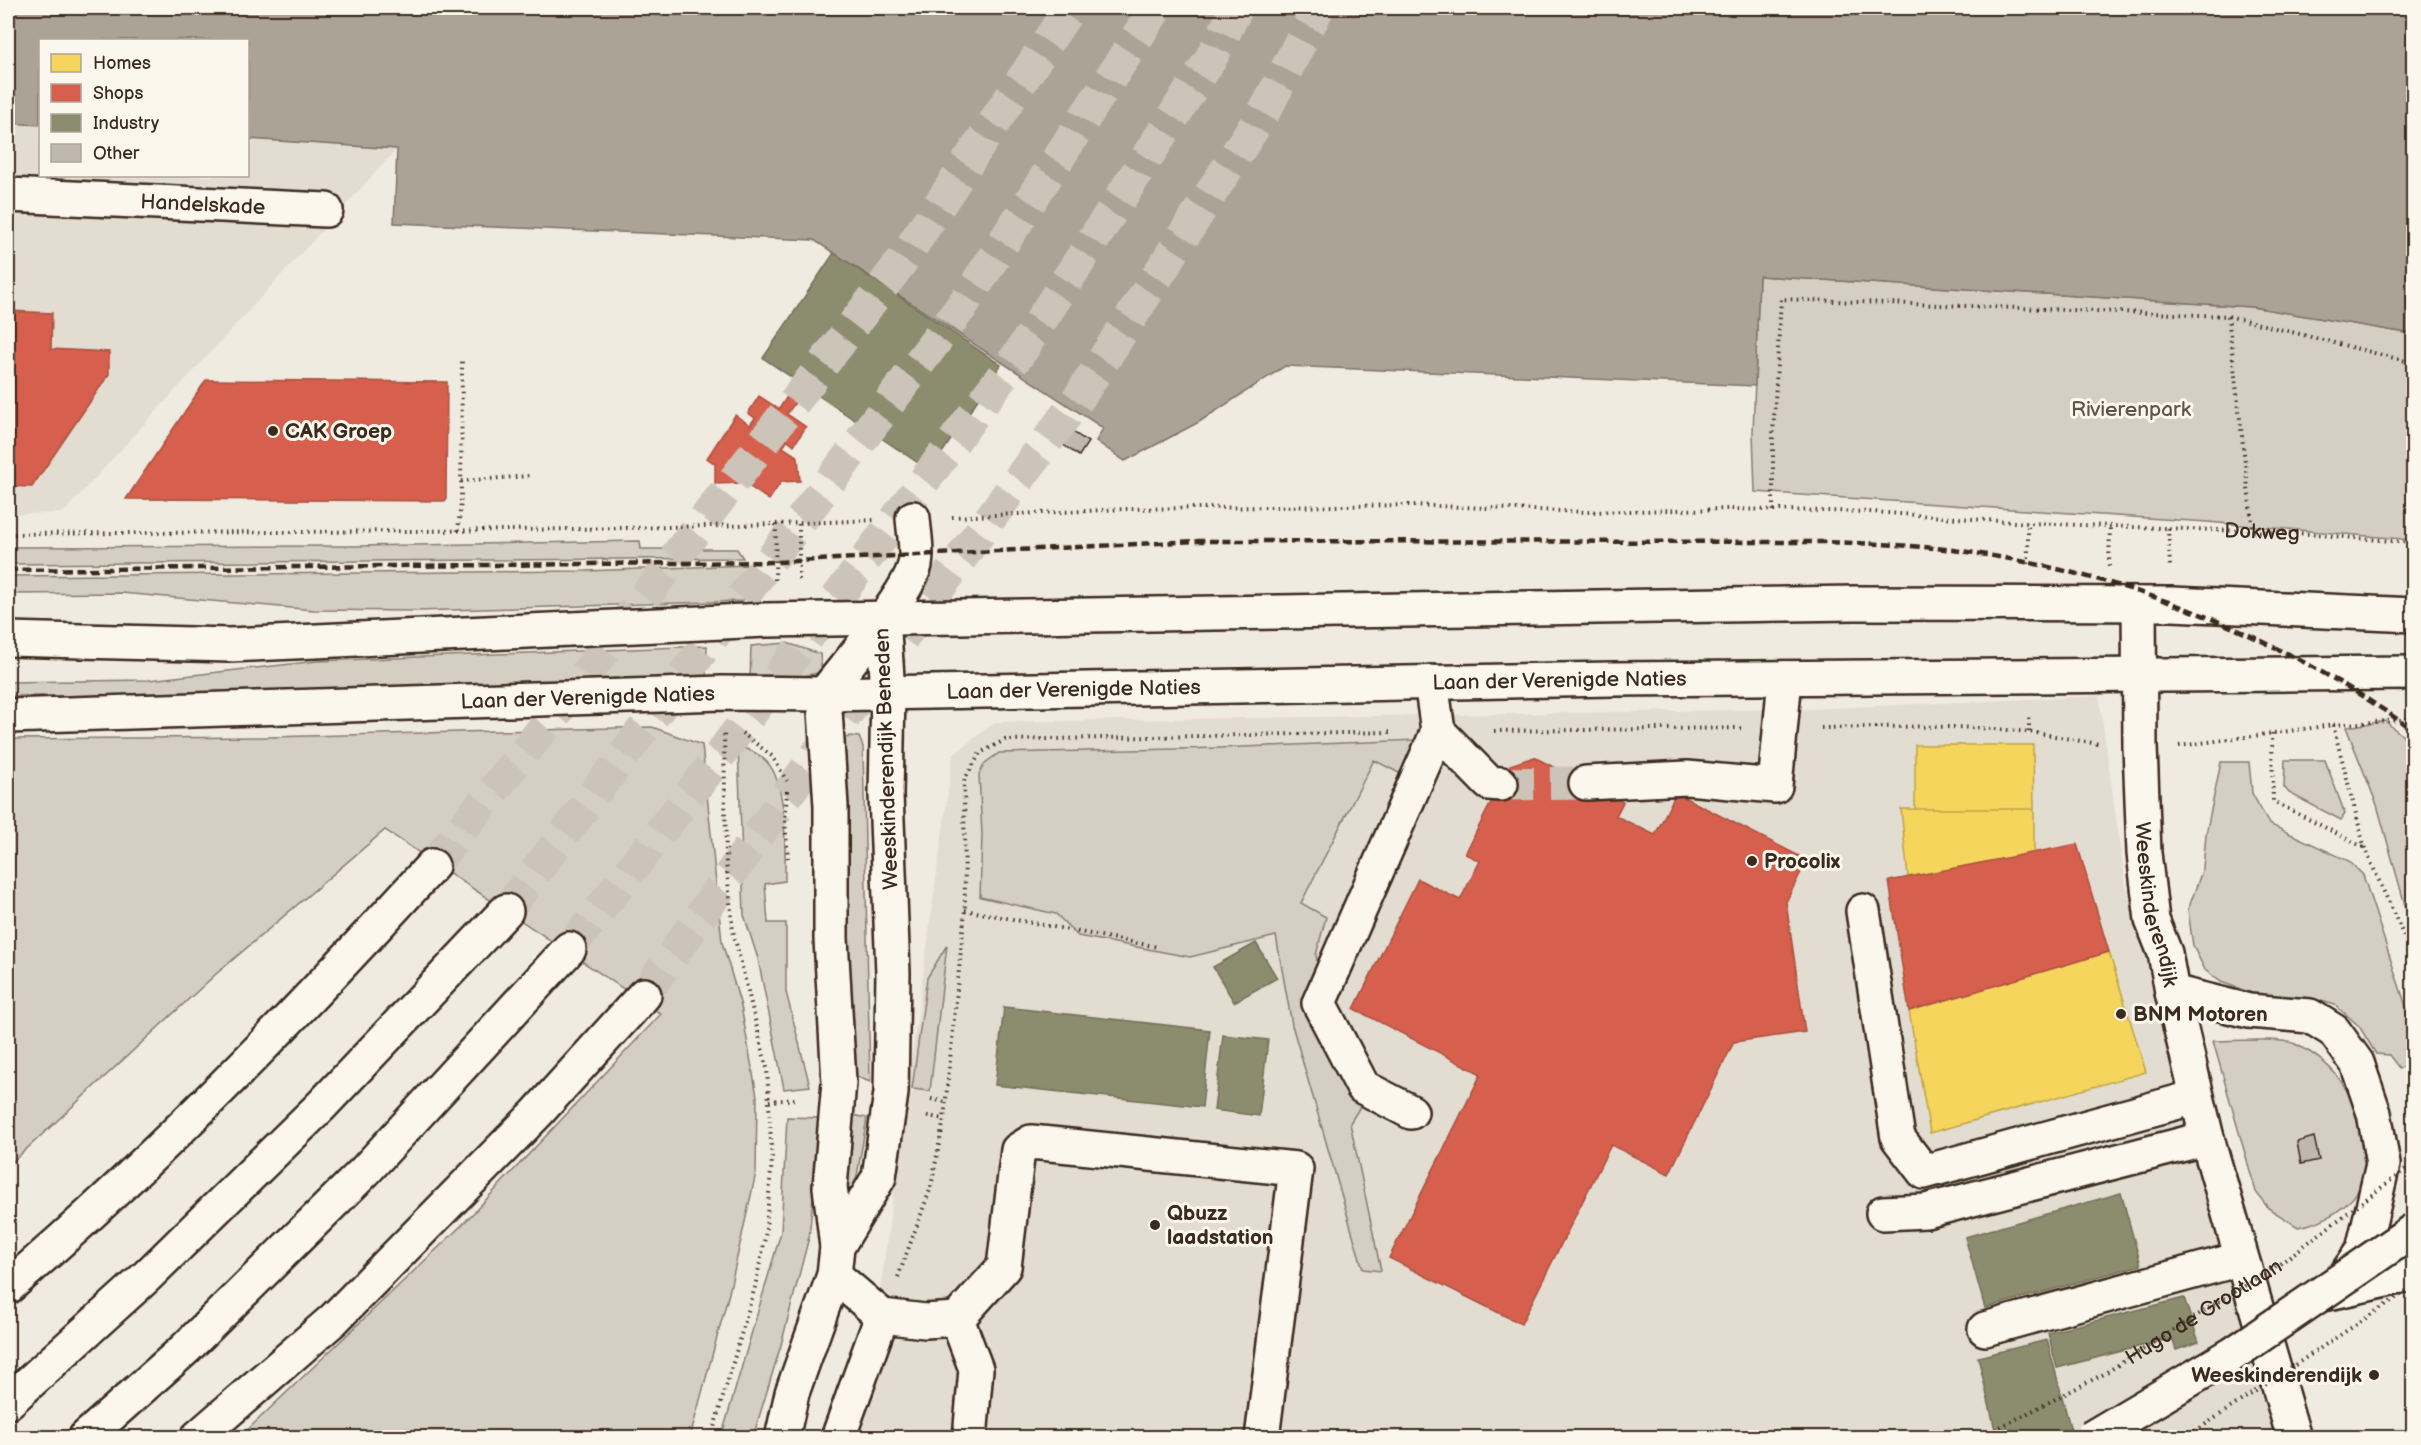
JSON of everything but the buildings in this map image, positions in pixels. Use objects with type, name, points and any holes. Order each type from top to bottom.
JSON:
[{"type":"main road","name":"Handelskade","points":[[8,195],[326,210]]},
{"type":"main road","points":[[883,618],[915,564],[913,518]]},
{"type":"main road","points":[[8,639],[229,645],[742,621],[1855,603],[2139,604],[2414,615]]},
{"type":"main road","name":"Weeskinderendijk","points":[[2139,604],[2141,674],[2139,746],[2144,853],[2152,920],[2165,953],[2196,1097],[2255,1309],[2283,1433]]},
{"type":"main road","name":"Weeskinderendijk Beneden","points":[[782,1437],[792,1393],[836,1261],[879,1177],[891,1093],[893,973],[886,795],[888,692],[883,618]]},
{"type":"main road","name":"Weeskinderendijk Beneden","points":[[836,1261],[830,1186],[840,1082],[831,939],[831,806],[824,694],[883,618]]},
{"type":"main road","points":[[2141,674],[2414,673]]},
{"type":"main road","name":"Laan der Verenigde Naties","points":[[8,717],[722,693],[824,694],[1431,682],[2141,674]]},
{"type":"main road","points":[[1586,783],[1687,778],[1775,786],[1785,678]]},
{"type":"main road","points":[[1411,1112],[1363,1087],[1319,1003],[1438,731],[1431,682]]},
{"type":"main road","points":[[1438,731],[1489,783],[1501,784]]},
{"type":"main road","points":[[8,1287],[193,1115],[347,959],[432,866]]},
{"type":"main road","points":[[8,1402],[145,1278],[321,1106],[506,911]]},
{"type":"main road","points":[[1863,911],[1898,1138],[1924,1173],[2196,1097]]},
{"type":"main road","points":[[85,1437],[185,1349],[365,1171],[569,949]]},
{"type":"main road","points":[[2172,992],[2249,1011],[2310,1016],[2334,1031],[2357,1063],[2373,1113],[2383,1164],[2363,1250],[2334,1291]]},
{"type":"main road","points":[[197,1437],[334,1319],[537,1113],[644,995]]},
{"type":"main road","points":[[1883,1213],[1926,1211],[2207,1138]]},
{"type":"main road","points":[[836,1261],[882,1316],[925,1321],[957,1320],[1004,1267],[1018,1150],[1031,1142],[1296,1169],[1262,1437]]},
{"type":"main road","points":[[2091,1437],[2233,1354],[2414,1230]]},
{"type":"main road","points":[[1985,1329],[2240,1259]]},
{"type":"main road","points":[[2255,1309],[2414,1274]]},
{"type":"main road","points":[[838,1437],[882,1316]]},
{"type":"main road","points":[[957,1320],[976,1369],[970,1437]]},
{"type":"path","points":[[1773,511],[1773,434],[1781,299],[2228,316],[2414,363]]},
{"type":"path","points":[[2228,316],[2253,531]]},
{"type":"path","points":[[458,531],[461,481],[462,362]]},
{"type":"path","points":[[461,481],[529,476]]},
{"type":"path","points":[[8,534],[458,531],[776,524],[1127,509],[1411,505],[1587,512],[1873,512],[2028,523],[2110,525],[2109,571]]},
{"type":"path","points":[[742,621],[775,585],[776,524]]},
{"type":"path","name":"Dokweg","points":[[2110,525],[2253,531],[2414,543]]},
{"type":"path","points":[[711,1437],[755,1287],[765,1238],[772,1160],[767,1068],[733,931],[726,862],[722,693]]},
{"type":"path","points":[[2173,747],[2334,725],[2414,719]]},
{"type":"path","points":[[2334,725],[2365,849],[2414,959]]},
{"type":"path","points":[[882,1316],[931,1187],[953,1052],[966,910],[964,781],[981,753],[1005,740],[1438,731]]},
{"type":"path","points":[[2272,733],[2273,801],[2365,849]]},
{"type":"path","points":[[966,910],[1158,947]]},
{"type":"path","name":"Hugo de Grootlaan","points":[[1979,1437],[2102,1375],[2281,1263],[2414,1163]]},
{"type":"path","points":[[2185,1437],[2414,1286]]},
{"type":"shaded area","points":[[8,8],[2413,8],[2413,334],[2252,307],[1759,276],[1755,386],[1285,366],[1199,422],[1125,461],[1096,441],[1103,428],[814,240],[394,223],[397,149],[249,139],[249,39],[39,39],[39,125],[8,123]]},
{"type":"shaded area","points":[[8,123],[39,125],[39,177],[249,177],[249,139],[397,149],[63,513],[8,514]]},
{"type":"shaded area","points":[[2099,696],[2125,881],[2222,1231],[2287,1437],[860,1438],[953,755],[995,722],[1809,709]]},
{"type":"green space","name":"Rivierenpark","points":[[1759,276],[2252,307],[2413,334],[2413,540],[2208,522],[1755,492],[1753,432]]},
{"type":"green space","points":[[640,541],[641,549],[737,549],[743,558],[8,564],[8,547],[357,546]]},
{"type":"green space","points":[[749,565],[743,601],[416,611],[314,610],[121,593],[8,594],[8,576],[585,571]]},
{"type":"green space","points":[[787,643],[820,654],[822,672],[795,678],[750,682],[751,646]]},
{"type":"green space","points":[[707,646],[706,682],[203,696],[8,696],[8,682],[149,680],[317,661]]},
{"type":"green space","points":[[2385,721],[2413,744],[2413,922],[2408,916],[2377,805],[2346,727]]},
{"type":"green space","points":[[652,727],[702,745],[722,942],[741,1006],[757,1096],[756,1173],[729,1293],[690,1437],[240,1437],[462,1225],[661,1014],[385,830],[216,974],[8,1166],[8,739],[269,737]]},
{"type":"green space","points":[[850,736],[859,737],[863,747],[870,1082],[853,1075],[843,740]]},
{"type":"green space","points":[[1417,740],[1401,774],[1374,760],[1301,903],[1326,917],[1316,955],[1340,1074],[1364,1100],[1350,1123],[1381,1271],[1363,1269],[1292,1025],[1276,936],[1190,957],[1078,936],[1056,914],[980,897],[982,835],[979,774],[985,763],[999,753],[1220,748]]},
{"type":"green space","points":[[738,746],[764,759],[774,772],[779,786],[784,818],[785,881],[765,884],[768,923],[786,923],[786,992],[810,1086],[784,1089],[758,959],[744,915]]},
{"type":"green space","points":[[2285,760],[2325,760],[2345,814],[2341,820],[2289,793],[2284,787]]},
{"type":"green space","points":[[2221,762],[2249,762],[2252,793],[2269,824],[2349,861],[2363,875],[2413,1028],[2413,1064],[2399,1068],[2389,1055],[2376,1054],[2359,1026],[2335,1005],[2311,998],[2263,997],[2221,982],[2205,970],[2193,946],[2188,910],[2203,868],[2206,834]]},
{"type":"green space","points":[[947,945],[930,1091],[912,1089],[927,978]]},
{"type":"green space","points":[[2213,1041],[2288,1042],[2311,1053],[2335,1073],[2351,1098],[2356,1112],[2366,1164],[2363,1182],[2352,1199],[2344,1206],[2327,1218],[2298,1227],[2268,1208],[2256,1192]]},
{"type":"green space","points":[[852,1115],[867,1118],[855,1187],[848,1190],[843,1185]]},
{"type":"green space","points":[[787,1117],[821,1118],[809,1237],[781,1345],[753,1437],[721,1438],[781,1232]]},
{"type":"tunnel","points":[[432,866],[559,709],[902,261],[1070,8]]},
{"type":"tunnel","points":[[506,911],[962,306],[1156,8]]},
{"type":"tunnel","points":[[569,949],[708,771],[1021,351],[1210,60],[1237,8]]},
{"type":"tunnel","points":[[644,995],[781,803],[1080,396],[1268,105],[1318,8]]},
{"type":"tunnel","points":[[1501,784],[1586,783]]},
{"type":"railway","points":[[8,570],[776,562],[1198,541],[1822,542],[1904,546],[1953,550],[2014,560],[2136,591],[2195,612],[2308,665],[2362,696],[2414,731]]},
{"type":"place","name":"CAK Groep","points":[[273,431]]},
{"type":"place","name":"Procolix","points":[[1752,861]]},
{"type":"place","name":"BNM Motoren","points":[[2121,1014]]},
{"type":"place","name":"Qbuzz laadstation","points":[[1155,1225]]},
{"type":"place","name":"Weeskinderendijk","points":[[2374,1375]]}]
